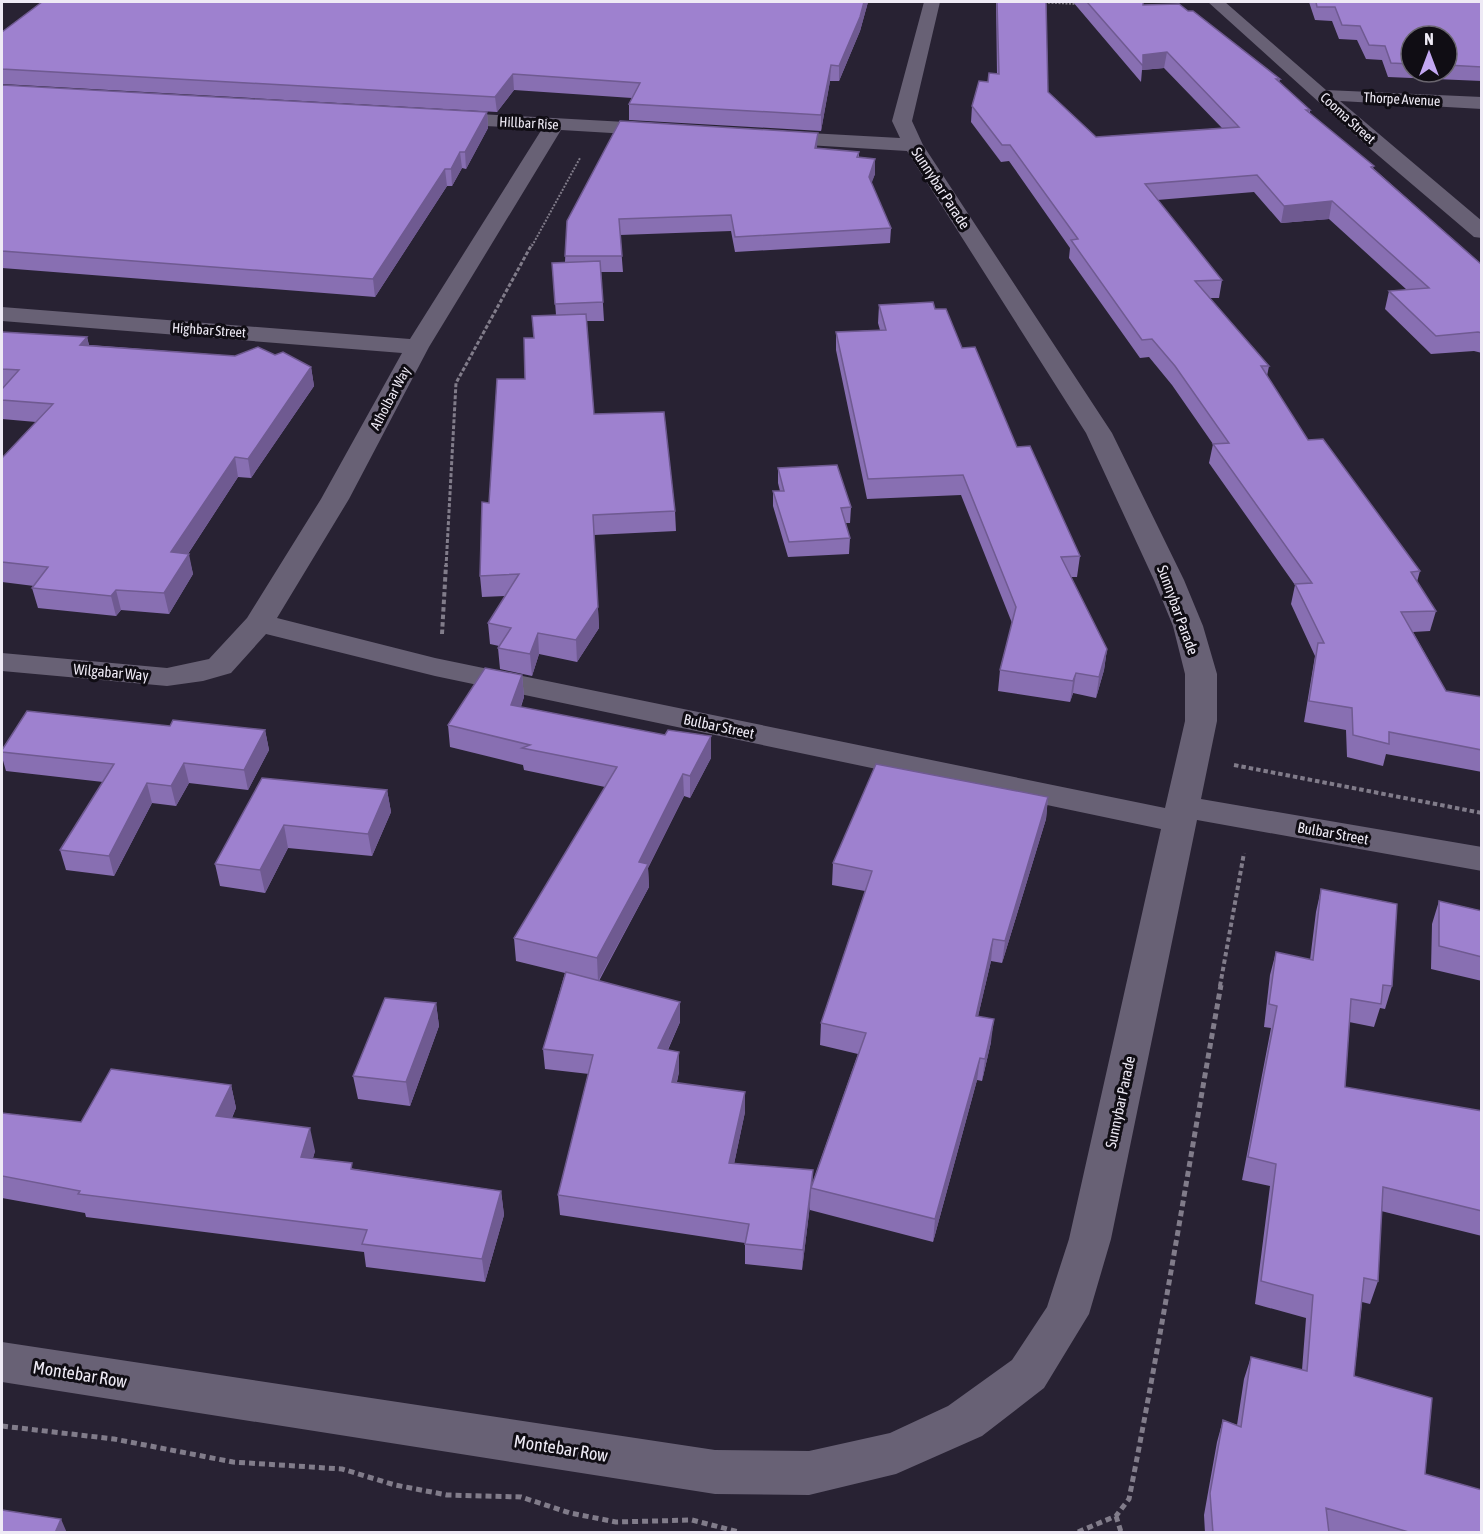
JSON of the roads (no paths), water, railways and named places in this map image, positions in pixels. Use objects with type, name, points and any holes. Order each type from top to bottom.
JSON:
[{"type":"street","name":"Sunnybar Parade","points":[[932,2],[902,121],[913,145],[1099,433],[1169,580],[1188,626],[1201,674],[1201,721],[1182,814],[1090,1239],[1066,1314]]},
{"type":"street","name":"Cooma Street","points":[[1216,2],[1380,147],[1482,232]]},
{"type":"street","name":"Cooma Street","points":[[1280,36],[1376,117]]},
{"type":"street","name":"Thorpe Avenue","points":[[1323,95],[1482,103]]},
{"type":"street","name":"Hillbar Rise","points":[[426,117],[686,132]]},
{"type":"street","name":"Atholbar Way","points":[[220,666],[259,623],[354,465],[417,347],[555,124]]},
{"type":"street","points":[[758,136],[913,145]]},
{"type":"street","name":"Highbar Street","points":[[2,314],[417,347]]},
{"type":"street","name":"Bulbar Street","points":[[259,623],[435,668],[1182,814],[1482,859]]},
{"type":"street","name":"Wilgabar Way","points":[[2,662],[167,677],[203,672],[220,666]]},
{"type":"street","name":"Montebar Row","points":[[2,1362],[715,1472],[809,1473],[896,1453],[965,1421],[1028,1374],[1066,1314]]}]
